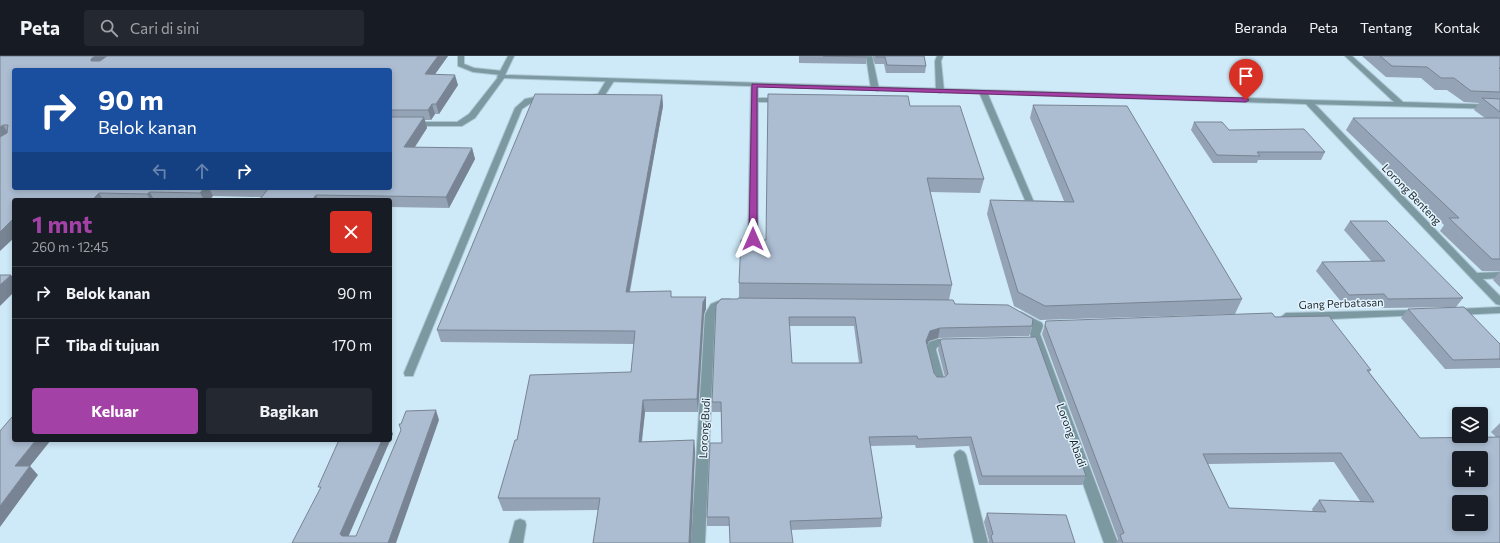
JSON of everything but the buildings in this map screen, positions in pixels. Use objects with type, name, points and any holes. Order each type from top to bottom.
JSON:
[{"type":"street","points":[[461,56],[460,65],[473,70],[502,75],[875,89],[1500,107]]},
{"type":"street","points":[[392,124],[459,124],[472,116],[502,75],[511,56]]},
{"type":"street","points":[[869,56],[875,89]]},
{"type":"street","points":[[940,56],[938,61],[940,91]]},
{"type":"street","points":[[1348,56],[1401,104]]},
{"type":"street","points":[[576,98],[600,96],[610,80]]},
{"type":"street","points":[[753,239],[754,85]]},
{"type":"street","points":[[983,92],[1030,200]]},
{"type":"street","points":[[409,373],[519,108],[528,101],[554,97]]},
{"type":"street","points":[[754,100],[792,100]]},
{"type":"street","name":"Lorong Benteng","points":[[1308,102],[1500,302]]},
{"type":"street","points":[[1474,276],[1500,275]]},
{"type":"street","name":"Lorong Budi","points":[[698,543],[710,314],[711,309],[720,304],[739,302]]},
{"type":"street","name":"Lorong Abadi","points":[[1009,309],[1043,325],[1035,334],[1111,543]]},
{"type":"street","points":[[1444,312],[1500,310]]},
{"type":"street","name":"Gang Perbatasan","points":[[1278,317],[1428,313]]},
{"type":"street","points":[[1022,341],[1038,341]]},
{"type":"street","points":[[939,382],[931,350],[933,345],[938,343],[961,342]]},
{"type":"street","points":[[960,455],[980,543]]},
{"type":"street","points":[[516,543],[520,525]]},
{"type":"route","points":[[753,239],[754,85],[1246,100]]}]
